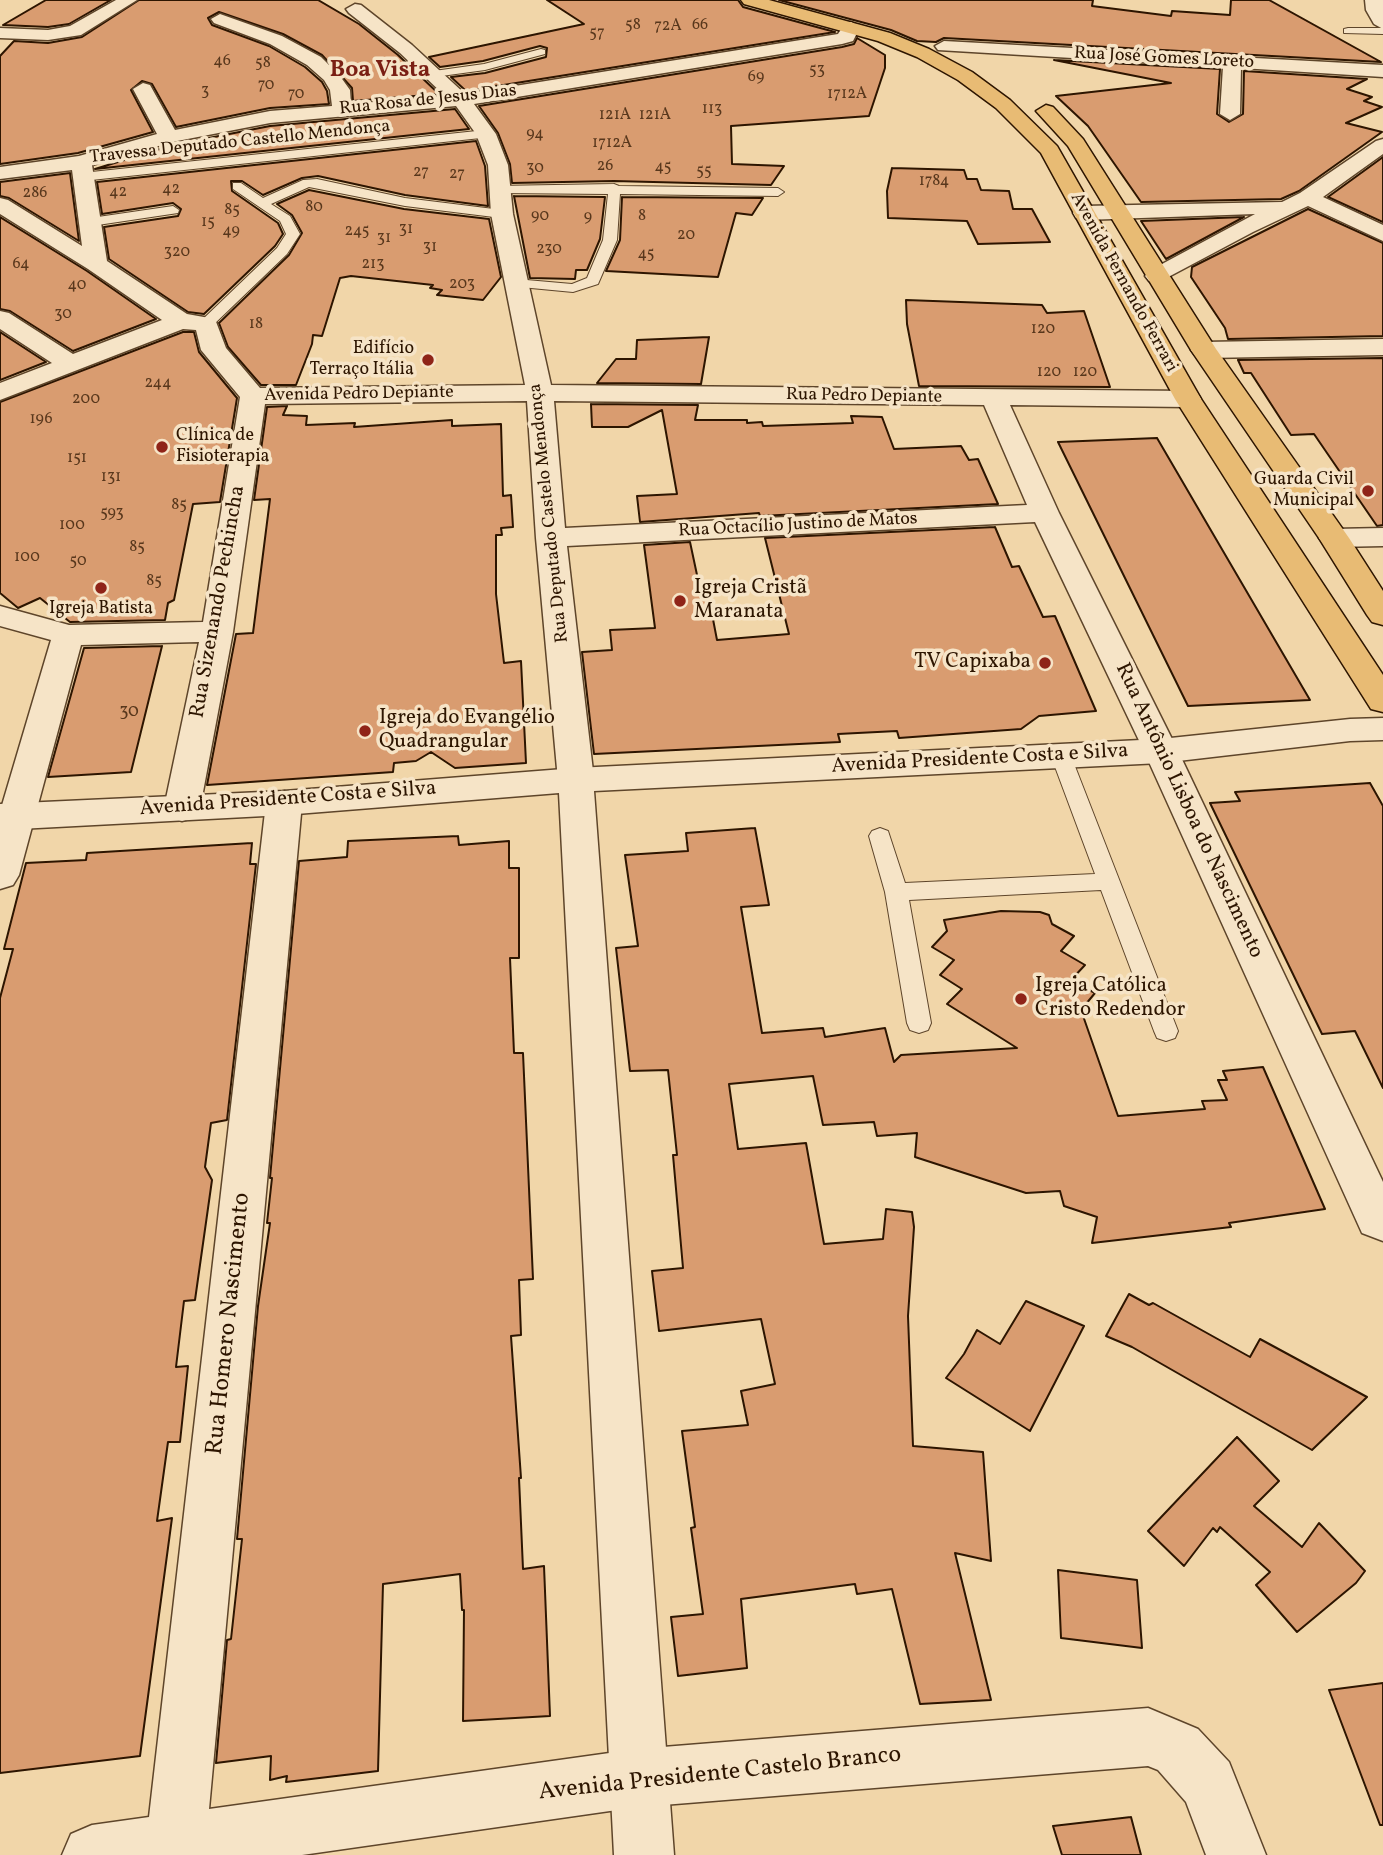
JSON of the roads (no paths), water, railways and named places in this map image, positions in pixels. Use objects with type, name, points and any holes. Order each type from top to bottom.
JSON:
[{"type":"main road","name":"Avenida Fernando Ferrari","points":[[750,0],[884,37],[923,53],[965,76],[1003,104],[1050,150],[1188,398],[1383,701]]},
{"type":"main road","points":[[794,0],[881,24],[944,46],[985,67]]},
{"type":"main road","name":"Avenida Fernando Ferrari","points":[[1027,94],[1076,144],[1204,350],[1335,538],[1383,615]]},
{"type":"street","points":[[0,33],[48,35],[75,30],[128,0]]},
{"type":"street","points":[[1374,0],[1375,10],[1383,24]]},
{"type":"street","name":"Rua Deputado Castelo Mendonça","points":[[355,9],[434,74],[461,100],[486,134],[498,165],[502,214],[540,393],[551,538],[576,780]]},
{"type":"street","points":[[220,19],[276,40],[314,61],[331,76],[340,90],[342,109]]},
{"type":"street","name":"Rua Rosa de Jesus Dias","points":[[0,173],[81,169],[169,137],[270,117],[461,100],[842,39],[847,37],[851,27]]},
{"type":"street","name":"Rua José Gomes Loreto","points":[[944,46],[1383,71]]},
{"type":"street","points":[[1230,114],[1232,63]]},
{"type":"street","points":[[143,89],[169,137]]},
{"type":"street","points":[[1157,276],[1245,227],[1298,202],[1383,145]]},
{"type":"street","points":[[81,169],[96,264]]},
{"type":"street","points":[[1084,213],[1224,208],[1298,202],[1383,211]]},
{"type":"street","points":[[1298,202],[1383,234]]},
{"type":"street","points":[[0,205],[96,264],[180,321],[206,324]]},
{"type":"street","points":[[1224,208],[1236,215],[1245,227]]},
{"type":"street","points":[[0,318],[71,364]]},
{"type":"street","points":[[0,392],[180,321]]},
{"type":"street","name":"Avenida Pedro Depiante","points":[[206,324],[214,350],[253,396],[540,393]]},
{"type":"street","points":[[1204,350],[1383,347]]},
{"type":"street","name":"Rua Pedro Depiante","points":[[540,393],[1188,398]]},
{"type":"street","name":"Rua Sizenando Pechincha","points":[[182,807],[217,632],[253,396]]},
{"type":"street","name":"Rua Antônio Lisboa do Nascimento","points":[[994,398],[1045,513],[1161,751],[1378,1219],[1383,1221]]},
{"type":"street","name":"Rua Octacílio Justino de Matos","points":[[551,538],[1045,513]]},
{"type":"street","points":[[1335,538],[1383,537]]},
{"type":"street","points":[[0,616],[68,635],[217,632]]},
{"type":"street","points":[[0,875],[8,817],[68,635]]},
{"type":"street","name":"Avenida Presidente Costa e Silva","points":[[8,817],[284,803],[576,780],[1161,751],[1350,730],[1383,729]]},
{"type":"street","points":[[576,780],[644,1855]]},
{"type":"street","name":"Rua Homero Nascimento","points":[[176,1845],[284,803]]},
{"type":"street","name":"Avenida Presidente Castelo Branco","points":[[92,1855],[638,1778],[1148,1737],[1178,1749],[1208,1783],[1236,1855]]},
{"type":"lane","points":[[1348,31],[1383,31]]},
{"type":"lane","points":[[434,74],[485,67],[541,52]]},
{"type":"lane","name":"Travessa Deputado Castello Mendonça","points":[[81,169],[486,134]]},
{"type":"lane","points":[[262,203],[307,183],[317,183],[405,202],[502,214]]},
{"type":"lane","points":[[206,324],[290,242],[293,234],[285,219],[237,186]]},
{"type":"lane","points":[[515,283],[573,288],[593,281],[610,240],[614,216],[614,188]]},
{"type":"lane","points":[[500,189],[614,188],[778,192]]},
{"type":"lane","points":[[91,222],[173,210]]},
{"type":"lane","points":[[1061,756],[1166,1031]]},
{"type":"lane","points":[[880,836],[896,892],[919,1023]]},
{"type":"lane","points":[[896,892],[1109,881]]},
{"type":"place","name":"Edifício Terraço Itália","points":[[428,360]]},
{"type":"place","name":"Clínica de Fisioterapia","points":[[162,447]]},
{"type":"place","name":"Guarda Civil Municipal","points":[[1368,491]]},
{"type":"place","name":"Igreja Batista","points":[[101,588]]},
{"type":"place","name":"Igreja Cristã Maranata","points":[[680,601]]},
{"type":"place","name":"TV Capixaba","points":[[1045,663]]},
{"type":"place","name":"Igreja do Evangélio Quadrangular","points":[[365,731]]},
{"type":"place","name":"Igreja Católica Cristo Redendor","points":[[1021,999]]},
{"type":"district","name":"Boa Vista","points":[[380,72]]}]
